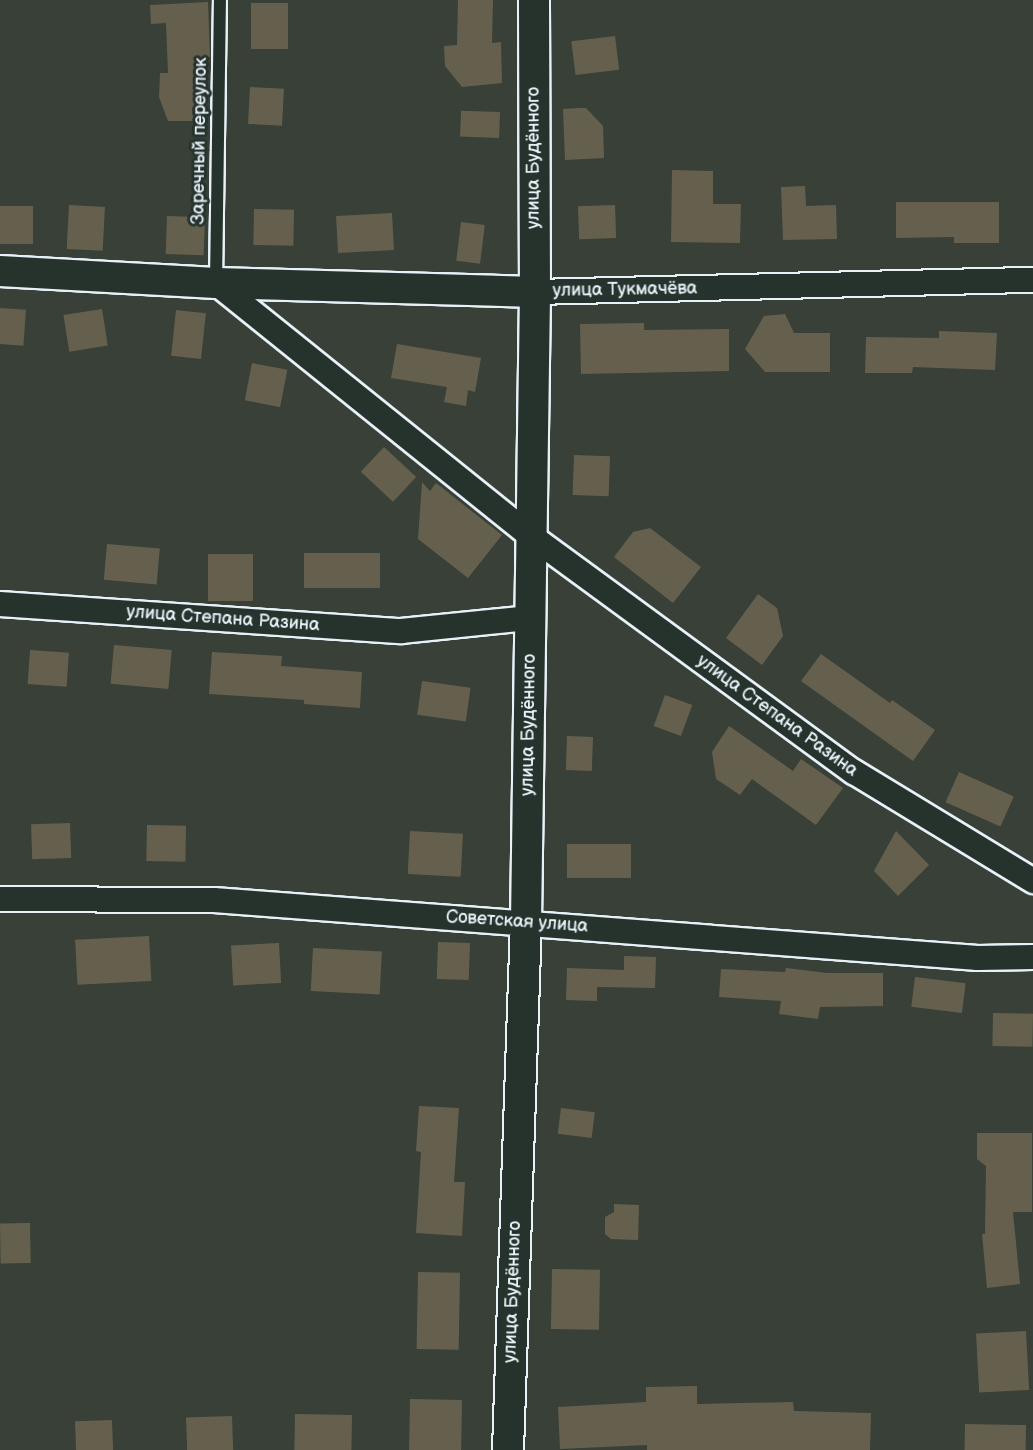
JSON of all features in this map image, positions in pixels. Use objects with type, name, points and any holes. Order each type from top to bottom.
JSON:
[{"type":"street","name":"улица Будённого","points":[[508,1450],[526,922],[535,292],[534,0]]},
{"type":"street","name":"улица Тукмачёва","points":[[0,271],[216,283],[535,292],[1033,280]]},
{"type":"street","points":[[216,283],[531,536]]},
{"type":"street","name":"улица Степана Разина","points":[[531,536],[855,772],[1033,881]]},
{"type":"street","name":"улица Степана Разина","points":[[0,604],[401,631],[530,618]]},
{"type":"street","name":"Советская улица","points":[[0,899],[214,900],[978,958],[1033,957]]},
{"type":"lane","name":"Заречный переулок","points":[[216,283],[220,0]]},
{"type":"building","points":[[458,0],[493,0],[492,43],[501,42],[502,83],[462,87],[445,66],[444,46],[457,45]]},
{"type":"building","points":[[208,2],[210,57],[207,57],[206,121],[168,121],[159,97],[160,73],[168,73],[166,23],[151,24],[150,5]]},
{"type":"building","points":[[251,3],[288,3],[288,49],[251,49]]},
{"type":"building","points":[[615,36],[619,70],[575,75],[571,41]]},
{"type":"building","points":[[250,87],[284,89],[282,126],[248,124]]},
{"type":"building","points":[[586,108],[603,126],[604,158],[565,160],[563,109]]},
{"type":"building","points":[[461,111],[500,112],[499,138],[460,137]]},
{"type":"building","points":[[672,170],[713,171],[713,204],[741,204],[740,243],[671,242]]},
{"type":"building","points":[[805,186],[806,206],[836,205],[837,239],[783,240],[781,187]]},
{"type":"building","points":[[896,202],[999,202],[999,243],[954,243],[954,237],[896,238]]},
{"type":"building","points":[[69,205],[105,207],[103,251],[67,249]]},
{"type":"building","points":[[615,205],[616,238],[579,239],[578,206]]},
{"type":"building","points":[[0,206],[33,206],[33,244],[0,244]]},
{"type":"building","points":[[254,209],[294,210],[293,246],[253,245]]},
{"type":"building","points":[[392,213],[394,250],[338,253],[336,216]]},
{"type":"building","points":[[167,216],[205,217],[204,255],[166,254]]},
{"type":"building","points":[[461,222],[485,225],[480,264],[456,261]]},
{"type":"building","points":[[0,308],[26,310],[23,346],[0,344]]},
{"type":"building","points":[[102,309],[108,346],[69,352],[63,315]]},
{"type":"building","points":[[176,310],[206,313],[201,359],[171,356]]},
{"type":"building","points":[[785,314],[794,333],[830,333],[830,372],[765,372],[745,349],[764,316]]},
{"type":"building","points":[[644,323],[644,330],[729,329],[729,371],[581,374],[580,324]]},
{"type":"building","points":[[939,331],[997,333],[995,370],[913,367],[912,373],[865,373],[866,337],[939,338]]},
{"type":"building","points":[[397,344],[481,358],[475,392],[468,390],[466,406],[444,402],[447,387],[391,378]]},
{"type":"building","points":[[252,363],[287,370],[280,407],[245,400]]},
{"type":"building","points":[[384,447],[416,477],[393,502],[361,472]]},
{"type":"building","points":[[574,455],[610,456],[609,496],[573,495]]},
{"type":"building","points":[[422,482],[430,491],[436,483],[502,535],[468,578],[418,539]]},
{"type":"building","points":[[650,528],[701,567],[673,603],[614,557],[633,532]]},
{"type":"building","points":[[107,544],[160,549],[157,584],[104,580]]},
{"type":"building","points":[[304,553],[380,553],[380,588],[304,588]]},
{"type":"building","points":[[208,554],[253,554],[253,601],[208,601]]},
{"type":"building","points":[[758,594],[777,608],[783,636],[762,665],[726,638]]},
{"type":"building","points":[[114,645],[172,650],[168,689],[111,684]]},
{"type":"building","points":[[30,650],[69,653],[67,687],[28,684]]},
{"type":"building","points":[[212,652],[282,656],[281,666],[362,672],[360,708],[304,704],[304,700],[209,694]]},
{"type":"building","points":[[821,654],[890,703],[892,700],[935,730],[913,761],[801,681]]},
{"type":"building","points":[[422,681],[471,688],[466,721],[417,715]]},
{"type":"building","points":[[665,695],[692,705],[681,736],[654,726]]},
{"type":"building","points":[[729,726],[793,771],[801,759],[843,788],[816,825],[752,779],[740,795],[716,779],[712,752]]},
{"type":"building","points":[[567,736],[593,737],[592,771],[566,770]]},
{"type":"building","points":[[959,772],[1014,796],[1000,827],[946,802]]},
{"type":"building","points":[[70,823],[71,858],[32,859],[31,824]]},
{"type":"building","points":[[147,825],[186,826],[185,862],[146,861]]},
{"type":"building","points":[[410,831],[463,834],[461,877],[408,874]]},
{"type":"building","points":[[896,831],[929,865],[898,896],[874,871]]},
{"type":"building","points":[[567,844],[631,844],[631,878],[567,878]]},
{"type":"building","points":[[149,936],[151,981],[77,985],[75,940]]},
{"type":"building","points":[[438,942],[470,943],[469,980],[437,979]]},
{"type":"building","points":[[279,943],[281,983],[233,985],[231,946]]},
{"type":"building","points":[[313,948],[382,952],[380,995],[311,991]]},
{"type":"building","points":[[624,956],[656,957],[655,988],[597,987],[597,1001],[566,1000],[567,968],[624,970]]},
{"type":"building","points":[[786,968],[827,973],[883,973],[883,1006],[820,1007],[818,1019],[779,1014],[781,1001],[719,997],[721,969],[785,972]]},
{"type":"building","points":[[915,977],[966,983],[962,1013],[911,1007]]},
{"type":"building","points":[[993,1013],[1033,1014],[1032,1047],[992,1046]]},
{"type":"building","points":[[419,1106],[459,1108],[454,1182],[465,1182],[462,1236],[416,1233],[421,1152],[416,1151]]},
{"type":"building","points":[[561,1108],[595,1112],[592,1138],[558,1134]]},
{"type":"building","points":[[977,1133],[1032,1133],[1032,1212],[1013,1212],[1020,1284],[987,1288],[982,1234],[985,1234],[986,1166],[977,1159]]},
{"type":"building","points":[[614,1204],[639,1205],[638,1240],[611,1239],[605,1234],[605,1217],[614,1212]]},
{"type":"building","points":[[30,1223],[31,1263],[1,1264],[0,1224]]},
{"type":"building","points":[[552,1269],[600,1270],[599,1330],[551,1329]]},
{"type":"building","points":[[418,1272],[460,1273],[459,1350],[417,1349]]},
{"type":"building","points":[[1026,1331],[1029,1390],[979,1393],[976,1334]]},
{"type":"building","points":[[697,1386],[697,1404],[793,1402],[794,1411],[871,1413],[870,1450],[647,1450],[647,1445],[560,1449],[558,1407],[646,1402],[646,1387]]},
{"type":"building","points":[[410,1399],[462,1400],[461,1450],[409,1450]]},
{"type":"building","points":[[295,1414],[352,1415],[351,1450],[294,1450]]},
{"type":"building","points":[[232,1416],[233,1450],[187,1450],[186,1418]]},
{"type":"building","points":[[112,1420],[113,1450],[76,1450],[75,1421]]},
{"type":"building","points":[[965,1424],[1026,1425],[1026,1450],[965,1450]]}]
